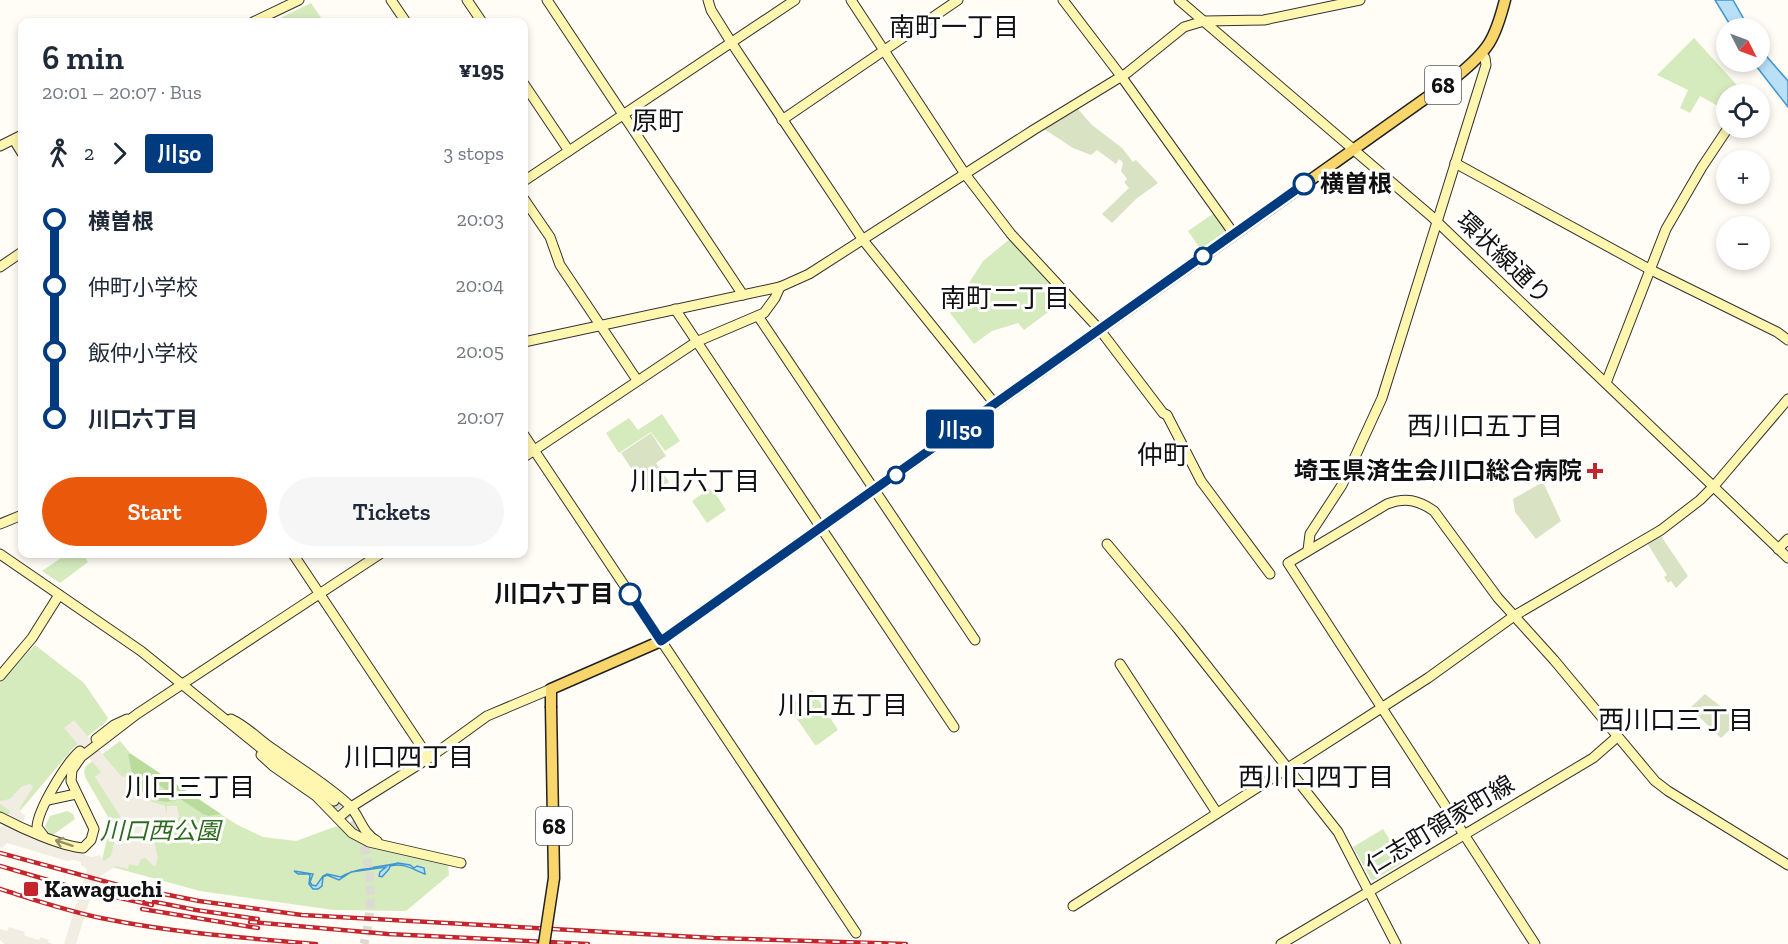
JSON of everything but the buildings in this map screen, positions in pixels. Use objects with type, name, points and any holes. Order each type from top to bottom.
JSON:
[{"type":"main road","name":"68","points":[[544,944],[554,878],[551,689],[661,641],[1457,76],[1481,54],[1494,36],[1505,0]]},
{"type":"street","points":[[262,18],[299,0]]},
{"type":"street","points":[[391,0],[403,18]]},
{"type":"street","points":[[467,0],[479,18]]},
{"type":"street","points":[[548,0],[743,295]]},
{"type":"street","points":[[708,0],[711,10],[731,42],[862,240],[995,404]]},
{"type":"street","points":[[528,178],[795,0]]},
{"type":"street","points":[[851,0],[965,174],[1011,234],[1100,330],[1163,413],[1167,415],[1201,481],[1270,574]]},
{"type":"street","points":[[782,120],[958,0]]},
{"type":"street","points":[[1063,0],[1121,76],[1234,234]]},
{"type":"street","name":"環状線通り","points":[[1179,0],[1437,221],[1788,558]]},
{"type":"street","points":[[528,341],[780,287],[809,274],[1121,76],[1184,27],[1204,21],[1264,20],[1360,0]]},
{"type":"street","points":[[1308,550],[1310,534],[1342,484],[1382,398],[1486,65],[1485,58],[1481,54]]},
{"type":"street","points":[[528,90],[569,151]]},
{"type":"street","points":[[0,146],[18,137]]},
{"type":"street","points":[[1606,383],[1666,229],[1679,204],[1722,138]]},
{"type":"street","points":[[1455,163],[1650,270],[1788,340]]},
{"type":"street","points":[[528,205],[550,237],[560,265],[637,380]]},
{"type":"street","points":[[0,267],[18,255]]},
{"type":"street","points":[[528,455],[696,342],[764,313],[780,287]]},
{"type":"street","points":[[675,309],[954,727]]},
{"type":"street","points":[[758,316],[975,640]]},
{"type":"street","points":[[1073,906],[1383,708],[1514,616],[1661,530],[1700,500],[1714,486],[1788,399]]},
{"type":"street","points":[[528,441],[856,933]]},
{"type":"street","points":[[1535,944],[1288,563],[1387,504],[1400,499],[1423,503],[1434,511],[1498,598],[1554,660],[1655,781],[1668,792],[1788,865]]},
{"type":"street","points":[[0,524],[18,517]]},
{"type":"street","points":[[1778,549],[1788,539]]},
{"type":"street","points":[[1107,544],[1178,629],[1342,838],[1396,944]]},
{"type":"street","points":[[0,554],[141,651],[268,754],[314,784],[334,801]]},
{"type":"street","points":[[296,558],[429,758]]},
{"type":"street","points":[[0,817],[19,827],[83,848],[91,840],[94,829],[76,794],[71,775],[76,764],[88,751],[119,730],[137,714],[374,558]]},
{"type":"street","points":[[0,676],[32,638],[59,595]]},
{"type":"street","points":[[1120,664],[1217,813]]},
{"type":"street","points":[[338,818],[351,807],[429,758],[487,716],[551,689]]},
{"type":"street","points":[[43,835],[38,831],[37,823],[61,773],[78,753],[114,724],[137,714]]},
{"type":"street","points":[[220,714],[244,725],[271,748],[317,778],[351,807],[369,837],[385,845]]},
{"type":"street","points":[[220,714],[229,727],[273,766],[316,796],[352,833],[369,842],[461,863]]},
{"type":"street","name":"仁志町領家町線","points":[[1281,944],[1368,890],[1593,758],[1617,737]]},
{"type":"street","points":[[48,800],[76,794]]},
{"type":"street","points":[[0,817],[18,822],[37,823]]},
{"type":"green space","points":[[311,3],[321,18],[280,18]]},
{"type":"green space","points":[[1694,38],[1716,62],[1716,72],[1725,72],[1736,84],[1716,84],[1716,105],[1700,96],[1690,113],[1680,108],[1688,90],[1657,75]]},
{"type":"green space","points":[[1077,108],[1092,125],[1122,148],[1133,162],[1136,160],[1158,183],[1136,199],[1112,223],[1102,214],[1129,188],[1124,182],[1127,179],[1121,171],[1123,163],[1119,159],[1116,164],[1097,150],[1091,155],[1073,148],[1044,129]]},
{"type":"green space","points":[[1214,213],[1228,232],[1202,251],[1188,231]]},
{"type":"green space","points":[[1011,238],[1066,299],[1024,330],[1018,323],[992,331],[974,344],[950,313],[983,261]]},
{"type":"green space","points":[[662,414],[680,441],[665,451],[651,432],[619,453],[606,433],[629,418],[638,430]]},
{"type":"green space","points":[[651,433],[666,456],[656,463],[669,482],[649,495],[621,453]]},
{"type":"green space","points":[[1543,482],[1561,521],[1536,539],[1515,512],[1513,499]]},
{"type":"green space","points":[[709,489],[713,490],[726,510],[707,523],[692,501]]},
{"type":"green space","points":[[1661,536],[1688,576],[1676,588],[1664,577],[1667,575],[1647,543]]},
{"type":"green space","points":[[61,558],[86,558],[88,562],[60,583],[42,571]]},
{"type":"green space","name":"川口西公園","points":[[35,645],[84,683],[108,718],[74,747],[20,811],[4,816],[0,813],[0,683]]},
{"type":"green space","points":[[812,690],[838,730],[817,745],[788,706]]},
{"type":"green space","points":[[1705,694],[1737,719],[1736,724],[1721,738],[1690,708]]},
{"type":"green space","name":"川口西公園","points":[[120,741],[131,754],[181,788],[236,824],[263,837],[296,841],[337,826],[360,842],[448,865],[449,875],[406,911],[334,910],[200,891],[101,864],[111,822],[85,777],[84,771],[86,766]]},
{"type":"green space","points":[[128,754],[221,814],[209,816],[203,814],[148,778],[135,775],[132,773]]},
{"type":"green space","points":[[134,777],[177,800],[164,802],[151,798],[139,791],[130,781]]},
{"type":"green space","points":[[67,811],[73,814],[75,819],[53,835],[49,834],[45,826],[50,816]]},
{"type":"green space","points":[[1383,829],[1404,862],[1372,881],[1353,847]]},
{"type":"shaded area","points":[[74,720],[121,776],[125,777],[132,773],[130,781],[148,797],[147,800],[165,806],[167,814],[167,806],[177,806],[179,817],[166,823],[157,834],[154,841],[158,858],[155,867],[145,858],[141,859],[138,866],[129,864],[128,869],[116,866],[96,879],[76,944],[64,944],[87,869],[81,865],[81,862],[67,861],[7,843],[2,848],[0,847],[0,827],[3,826],[10,811],[0,804],[0,801],[10,799],[21,787],[30,784],[33,787],[20,808],[21,813],[25,815],[23,824],[30,837],[92,857],[100,855],[104,861],[111,856],[120,816],[95,777],[101,772],[64,728]]},
{"type":"shaded area","points":[[9,927],[25,932],[26,936],[49,940],[48,942],[53,944],[4,944],[0,940],[0,929],[7,931]]},
{"type":"water","points":[[1715,0],[1733,0],[1743,18],[1726,18]]},
{"type":"water","points":[[1770,60],[1788,81],[1788,107],[1761,72],[1770,72]]},
{"type":"water","points":[[398,863],[414,868],[417,866],[424,868],[425,874],[400,865],[390,866],[382,877],[379,876],[380,872],[386,867],[353,872]]},
{"type":"water","points":[[294,871],[313,874],[310,882],[316,886],[323,876],[327,874],[341,877],[350,873],[339,880],[327,875],[323,877],[322,886],[313,889],[309,884],[310,875],[298,874]]},
{"type":"tunnel","points":[[334,801],[359,835],[367,859],[370,895],[369,920],[364,944]]},
{"type":"railway","points":[[0,853],[118,885],[199,901],[302,915],[714,938],[906,944]]},
{"type":"railway","points":[[0,866],[75,888],[152,905]]},
{"type":"railway","points":[[0,889],[79,913],[132,924],[316,944]]},
{"type":"railway","points":[[145,900],[258,919]]},
{"type":"railway","points":[[142,909],[258,928]]},
{"type":"railway","points":[[250,922],[388,934],[588,944]]},
{"type":"bus line","name":"川50","points":[[630,594],[661,641],[1304,184]]},
{"type":"place","name":"横曽根","points":[[1304,184]]},
{"type":"place","name":"埼玉県済生会川口総合病院","points":[[1595,471]]},
{"type":"place","name":"川口六丁目","points":[[630,594]]},
{"type":"place","name":"Kawaguchi","points":[[31,889]]},
{"type":"district","name":"南町一丁目","points":[[954,27]]},
{"type":"district","name":"原町","points":[[658,121]]},
{"type":"district","name":"南町二丁目","points":[[1005,298]]},
{"type":"district","name":"西川口五丁目","points":[[1485,426]]},
{"type":"district","name":"仲町","points":[[1163,455]]},
{"type":"district","name":"川口六丁目","points":[[695,481]]},
{"type":"district","name":"川口五丁目","points":[[843,705]]},
{"type":"district","name":"西川口三丁目","points":[[1676,720]]},
{"type":"district","name":"川口四丁目","points":[[409,757]]},
{"type":"district","name":"西川口四丁目","points":[[1316,777]]},
{"type":"district","name":"川口三丁目","points":[[190,787]]}]
